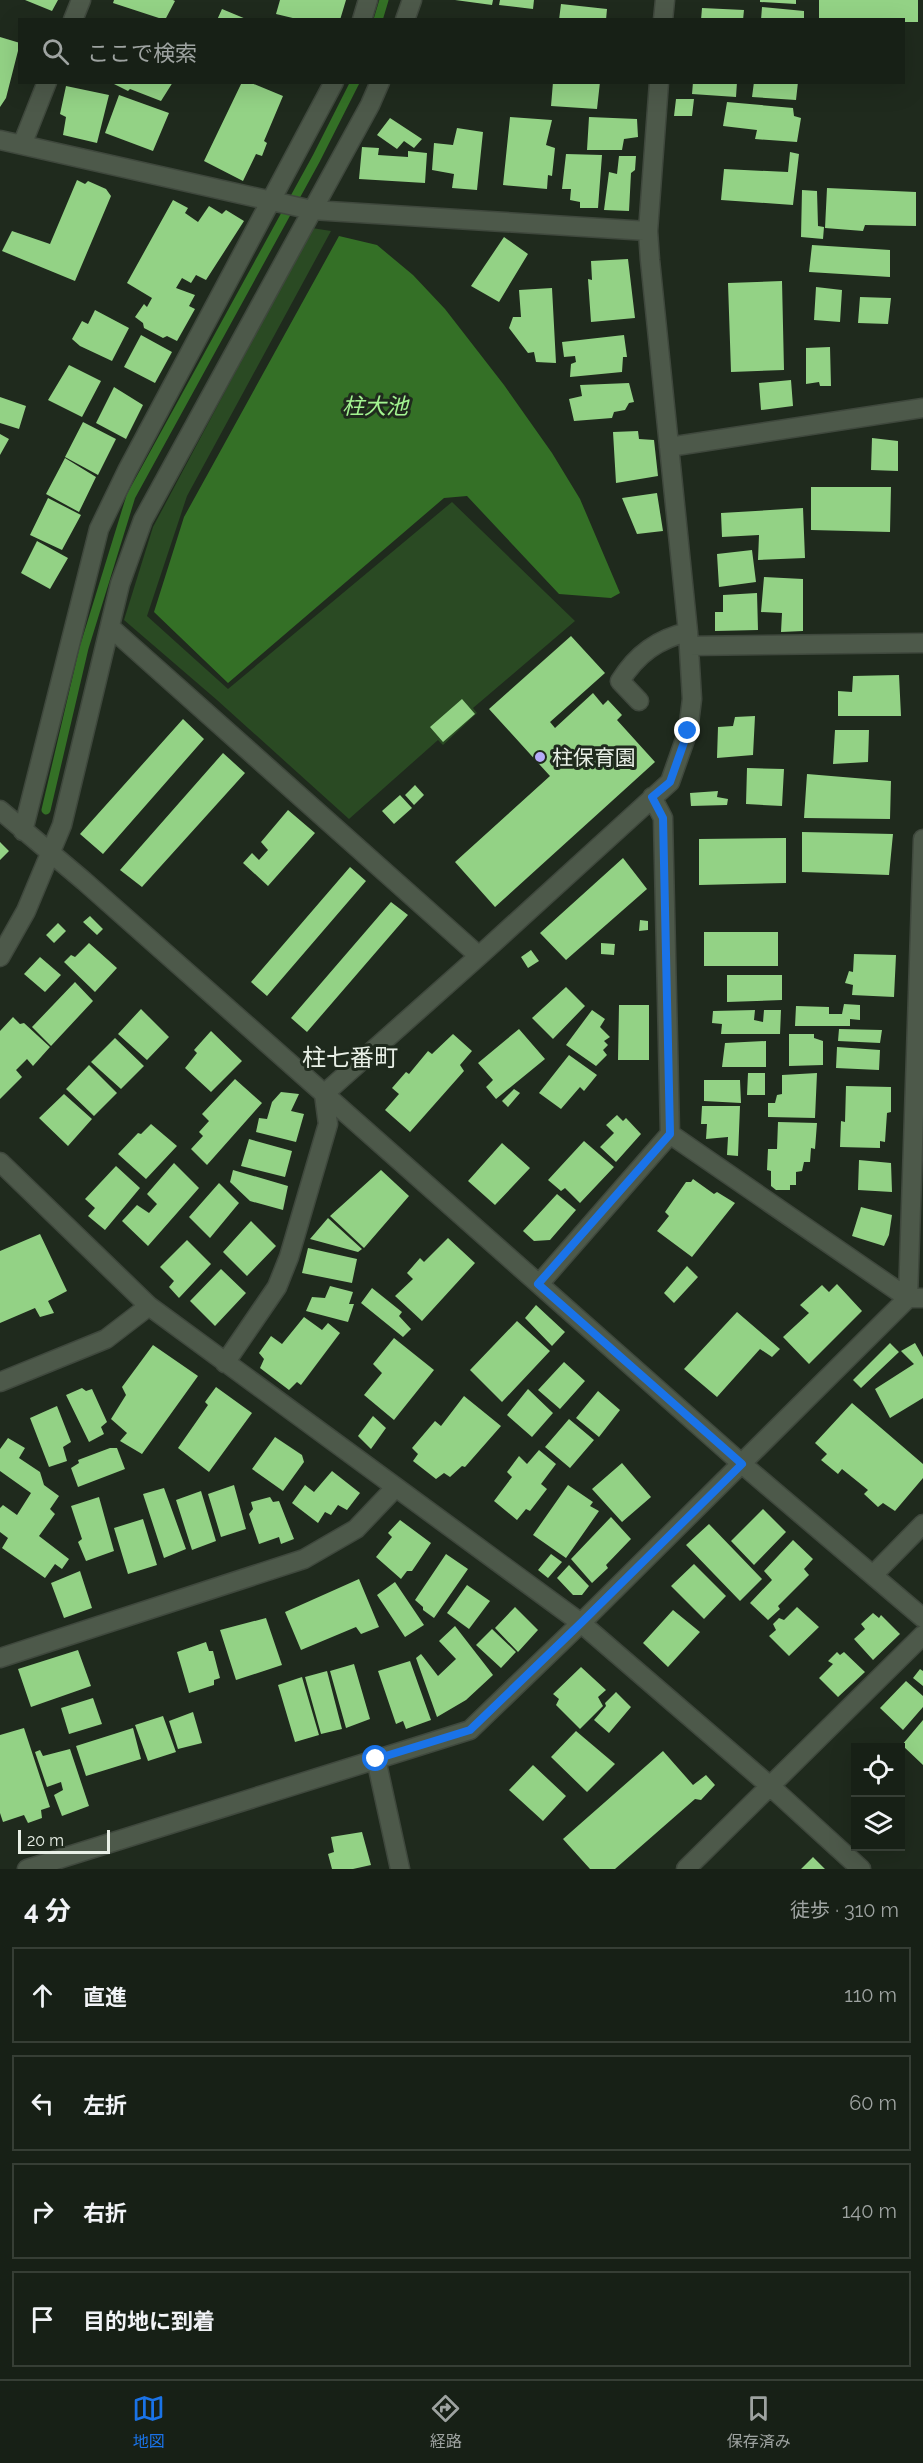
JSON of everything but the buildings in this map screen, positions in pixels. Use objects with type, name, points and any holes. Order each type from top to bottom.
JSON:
[{"type":"street","points":[[74,18],[81,0]]},
{"type":"street","points":[[363,18],[368,0]]},
{"type":"street","points":[[406,18],[412,0]]},
{"type":"street","points":[[663,18],[665,0]]},
{"type":"street","points":[[22,145],[46,84]]},
{"type":"street","points":[[23,831],[99,529],[127,471],[333,84]]},
{"type":"street","points":[[0,957],[26,911],[62,825],[120,584],[143,520],[370,105],[379,84]]},
{"type":"street","points":[[324,1094],[670,782],[688,731],[692,699],[688,639],[648,231],[659,84]]},
{"type":"street","points":[[0,140],[312,210],[648,231]]},
{"type":"street","points":[[669,447],[923,408]]},
{"type":"street","points":[[110,627],[479,956]]},
{"type":"street","points":[[639,701],[620,681],[632,663],[666,637],[923,643]]},
{"type":"street","points":[[538,1284],[670,1134],[663,818],[652,797]]},
{"type":"street","points":[[0,810],[84,881],[742,1464],[923,1618]]},
{"type":"street","points":[[27,1869],[470,1730],[742,1464],[916,1298],[923,839]]},
{"type":"street","points":[[225,1363],[277,1287],[289,1257],[328,1124],[324,1094]]},
{"type":"street","points":[[670,1134],[916,1298]]},
{"type":"street","points":[[0,1162],[149,1306],[581,1623],[770,1786],[861,1869]]},
{"type":"street","points":[[0,1382],[106,1339],[149,1306]]},
{"type":"street","points":[[0,1658],[304,1559],[356,1529],[395,1488]]},
{"type":"street","points":[[873,1575],[923,1524]]},
{"type":"street","points":[[686,1869],[923,1635]]},
{"type":"street","points":[[376,1759],[400,1869]]},
{"type":"shaded area","points":[[312,228],[331,231],[187,496],[147,616],[228,689],[452,502],[575,621],[473,708],[477,713],[443,745],[438,740],[349,819],[124,620],[153,527]]},
{"type":"water","name":"柱大池","points":[[339,236],[377,245],[413,275],[445,309],[504,385],[552,453],[580,499],[620,593],[611,598],[559,594],[467,496],[444,498],[228,683],[154,612],[184,517]]},
{"type":"waterway","points":[[379,18],[384,0]]},
{"type":"waterway","points":[[46,810],[84,648],[131,496],[316,159],[354,84]]},
{"type":"place","name":"柱保育園","points":[[540,757]]},
{"type":"district","name":"柱七番町","points":[[350,1057]]},
{"type":"route","points":[[376,1759],[470,1730],[742,1464],[538,1284],[670,1134],[663,818],[652,797],[670,782],[688,731]]}]
